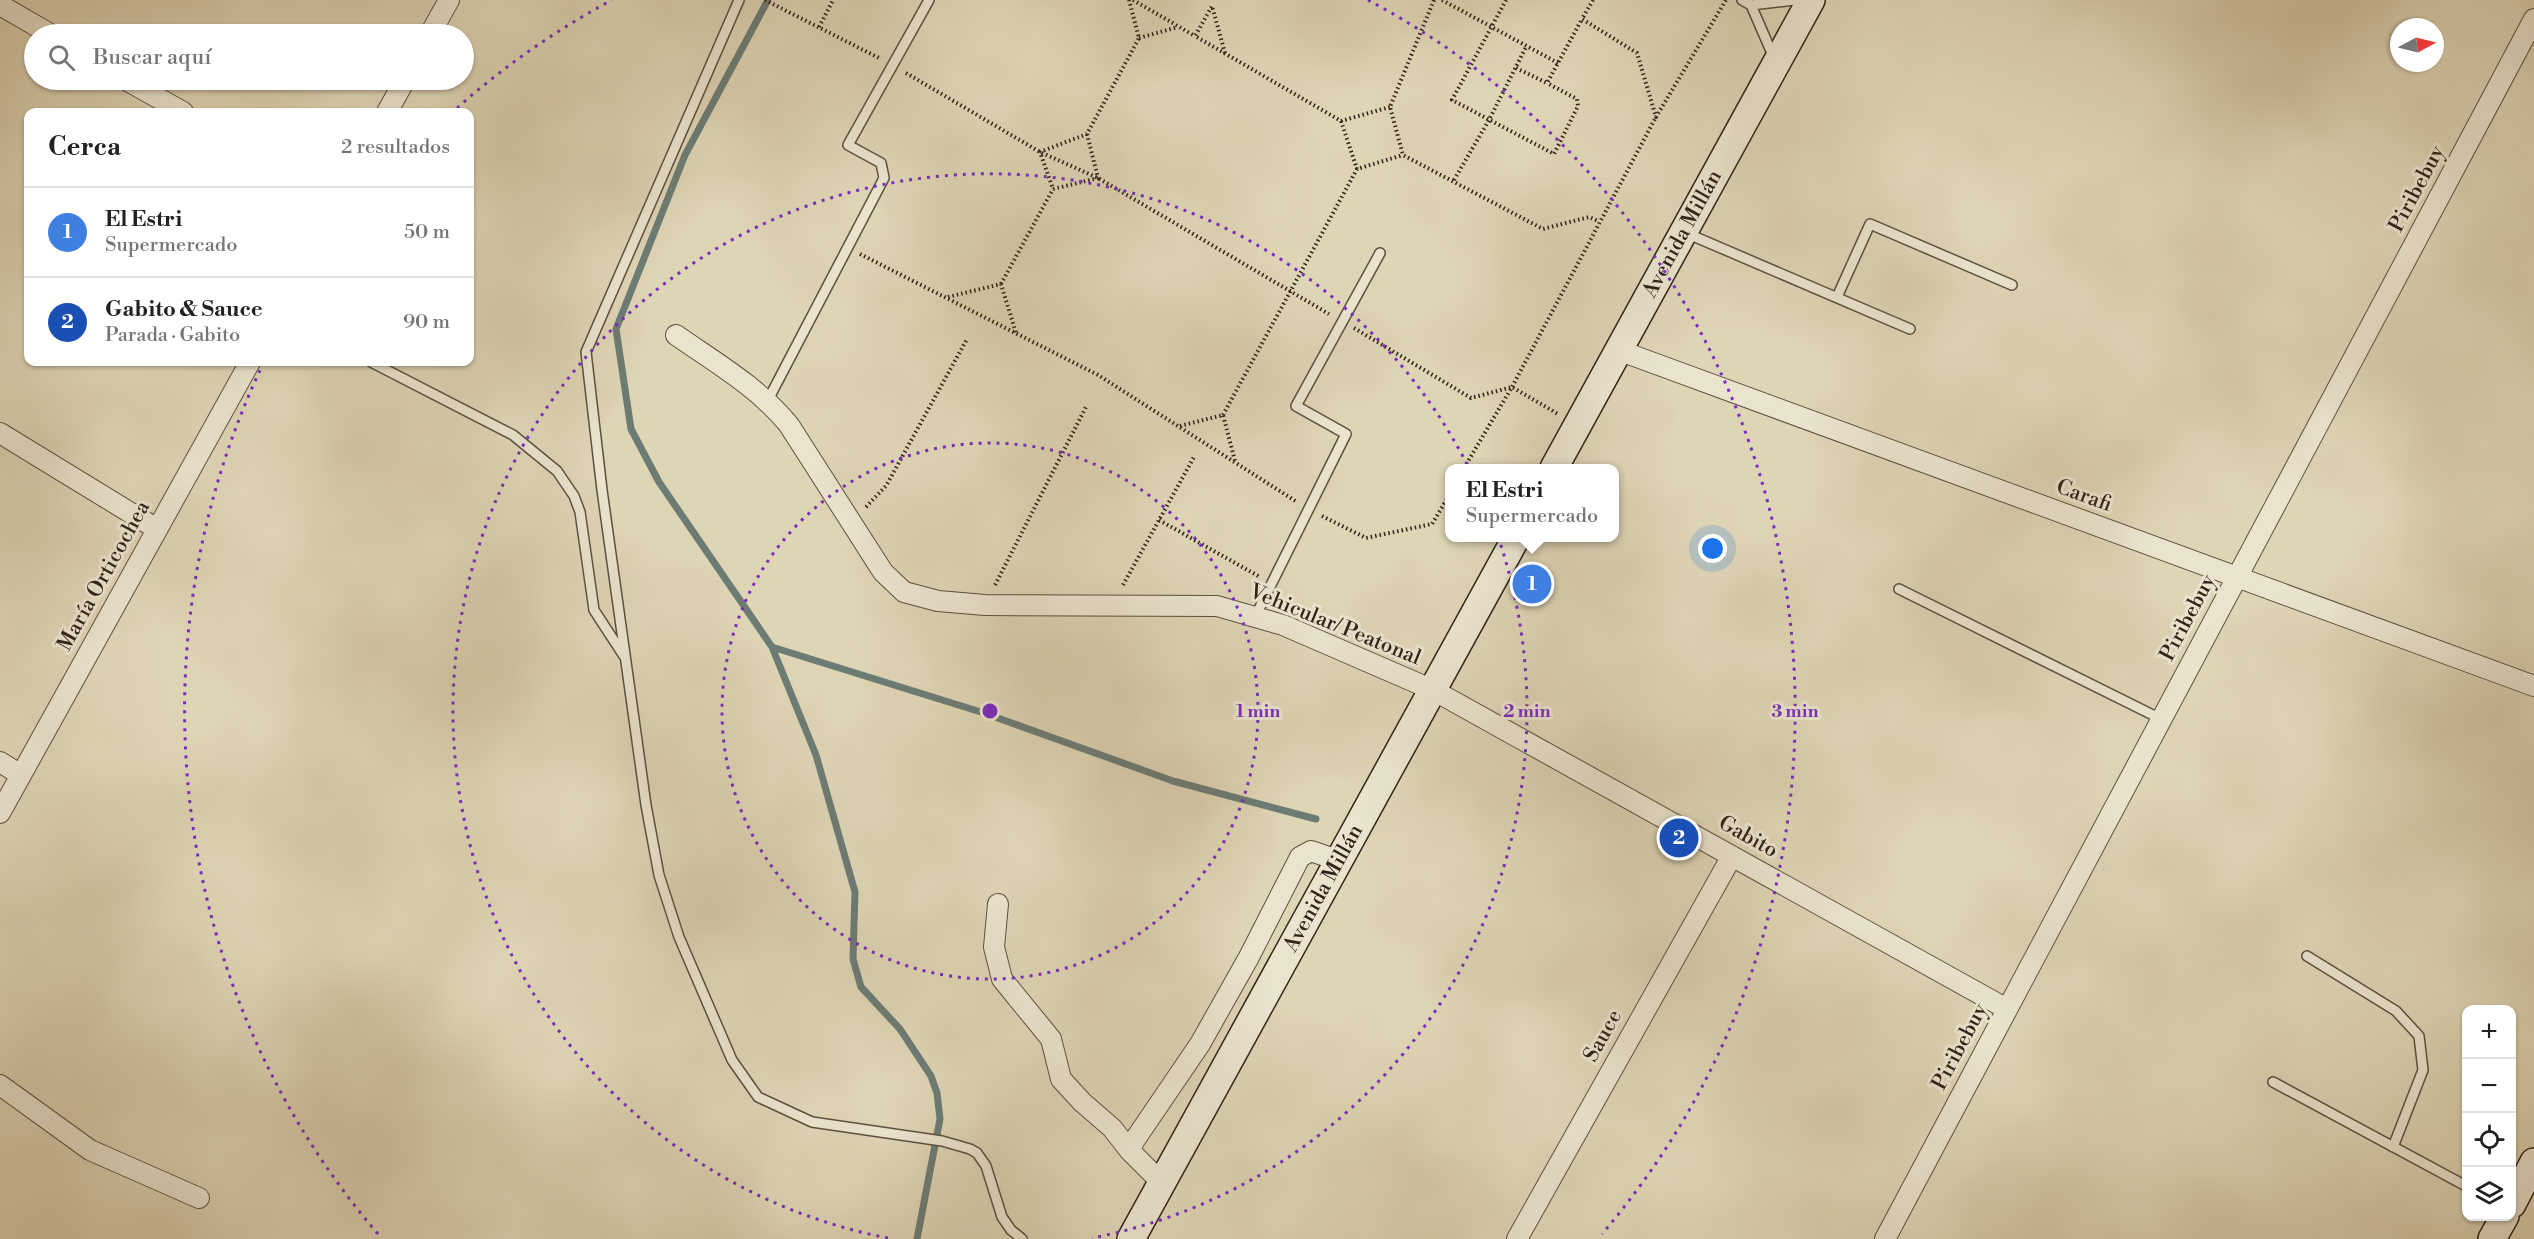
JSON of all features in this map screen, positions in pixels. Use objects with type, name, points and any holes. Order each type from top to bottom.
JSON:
[{"type":"main road","name":"Avenida Millán","points":[[1556,464],[1811,0]]},
{"type":"main road","name":"Avenida Millán","points":[[1131,1239],[1513,542]]},
{"type":"main road","points":[[2516,1195],[2533,1166]]},
{"type":"main road","points":[[2492,1239],[2502,1221]]},
{"type":"street","points":[[436,24],[449,0]]},
{"type":"street","points":[[0,5],[33,24]]},
{"type":"street","name":"Piribebuy","points":[[1885,1239],[2534,19]]},
{"type":"street","points":[[144,90],[176,108]]},
{"type":"street","points":[[389,108],[399,90]]},
{"type":"street","name":"Vehicular/ Peatonal","points":[[676,335],[768,400],[789,425],[883,572],[904,592],[938,601],[985,605],[1217,606],[1282,626],[1433,690]]},
{"type":"street","name":"Carafi","points":[[1618,350],[2534,686]]},
{"type":"street","name":"María Orticochea","points":[[0,813],[248,366]]},
{"type":"street","points":[[0,432],[157,529]]},
{"type":"street","name":"Gabito","points":[[1433,690],[2007,1009]]},
{"type":"street","points":[[0,762],[21,775]]},
{"type":"street","points":[[1130,1151],[1134,1141],[1200,1044],[1249,957],[1300,857],[1311,851],[1340,861]]},
{"type":"street","name":"Sauce","points":[[1517,1239],[1732,856]]},
{"type":"street","points":[[999,904],[994,947],[1002,978],[1051,1039],[1061,1079],[1082,1102],[1112,1128],[1130,1151],[1162,1183]]},
{"type":"street","points":[[0,1085],[90,1150],[200,1198]]},
{"type":"lane","points":[[740,0],[586,352],[602,490],[646,805],[659,875],[679,937],[732,1060],[758,1097],[812,1122],[942,1141],[970,1149],[982,1159],[1002,1217],[1011,1230],[1022,1239]]},
{"type":"lane","points":[[768,400],[884,178],[881,163],[848,145],[929,0]]},
{"type":"lane","points":[[1776,61],[1747,2],[1796,0]]},
{"type":"lane","points":[[1837,297],[1870,224],[2012,285]]},
{"type":"lane","points":[[1683,231],[1910,329]]},
{"type":"lane","points":[[1255,617],[1346,434],[1296,406],[1380,253]]},
{"type":"lane","points":[[379,366],[513,435],[557,471],[574,496],[580,512],[594,610],[626,658]]},
{"type":"lane","points":[[1899,589],[2162,719]]},
{"type":"lane","points":[[2307,956],[2396,1011],[2419,1036],[2423,1070],[2393,1147]]},
{"type":"lane","points":[[2273,1082],[2462,1184]]},
{"type":"path","points":[[765,0],[777,4],[894,66],[1040,152],[1098,178],[1471,398],[1512,387],[1577,425]]},
{"type":"path","points":[[819,27],[833,0]]},
{"type":"path","points":[[1040,152],[1086,134],[1139,38],[1131,0]]},
{"type":"path","points":[[1131,0],[1341,121],[1357,169]]},
{"type":"path","points":[[1195,36],[1215,0]]},
{"type":"path","points":[[1403,155],[1390,107],[1434,0]]},
{"type":"path","points":[[1442,0],[1558,63]]},
{"type":"path","points":[[1506,0],[1452,100],[1554,154],[1578,106],[1577,99],[1516,68]]},
{"type":"path","points":[[1546,83],[1593,0]]},
{"type":"path","points":[[1466,464],[1512,387],[1598,221],[1656,117],[1726,0]]},
{"type":"path","points":[[1212,6],[1225,53]]},
{"type":"path","points":[[1582,19],[1637,53],[1656,117]]},
{"type":"path","points":[[1139,38],[1178,27]]},
{"type":"path","points":[[1454,180],[1489,120],[1526,47]]},
{"type":"path","points":[[1341,121],[1390,107]]},
{"type":"path","points":[[1086,134],[1098,178]]},
{"type":"path","points":[[1040,152],[1053,189]]},
{"type":"path","points":[[1235,462],[1223,415],[1357,169],[1403,155],[1544,229],[1589,217],[1598,221]]},
{"type":"path","points":[[1016,333],[1001,284],[1053,189],[1098,178]]},
{"type":"path","points":[[849,248],[1098,375],[1310,510],[1366,538],[1432,524],[1445,501]]},
{"type":"path","points":[[947,298],[1001,284]]},
{"type":"path","points":[[851,523],[886,486],[967,339]]},
{"type":"path","points":[[985,605],[1086,407]]},
{"type":"path","points":[[1179,426],[1223,415]]},
{"type":"path","points":[[1111,606],[1194,457]]},
{"type":"path","name":"Vehicular/ Peatonal","points":[[1159,520],[1271,583]]},
{"type":"waterway","points":[[768,0],[685,155],[616,329],[631,429],[659,482],[772,647],[816,755],[855,892],[853,959],[861,987],[900,1029],[931,1076],[937,1093],[940,1119],[917,1239]]},
{"type":"waterway","points":[[772,647],[984,713],[1173,781],[1316,819]]},
{"type":"place","name":"El Estri","points":[[1532,584]]},
{"type":"place","name":"Gabito & Sauce","points":[[1679,838]]}]
